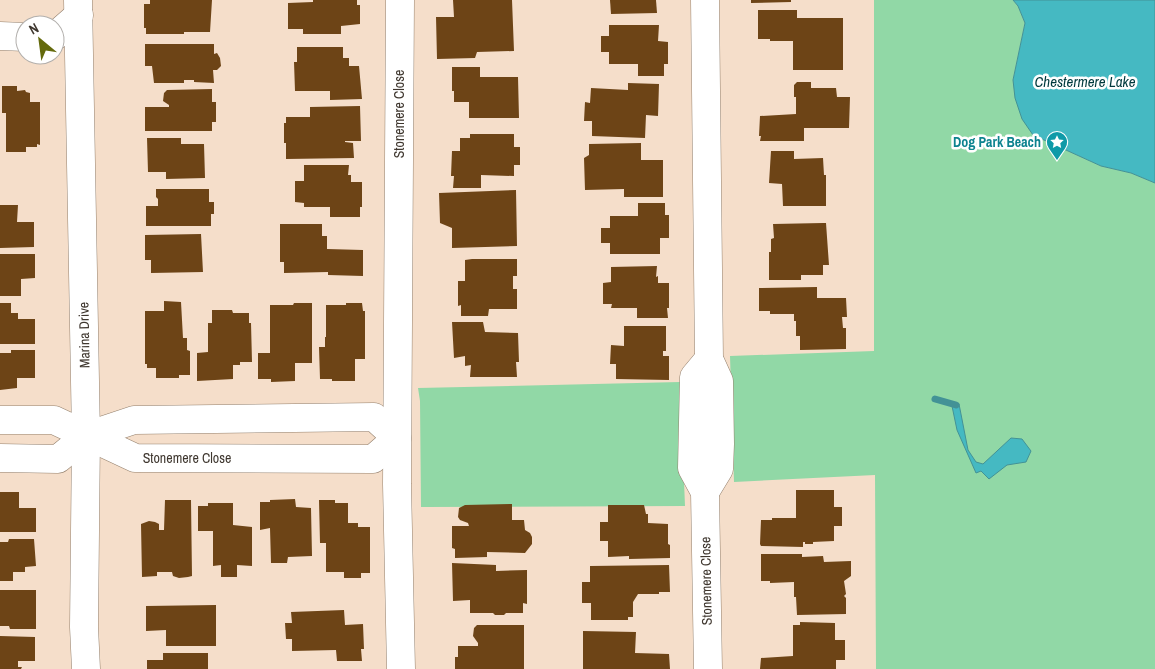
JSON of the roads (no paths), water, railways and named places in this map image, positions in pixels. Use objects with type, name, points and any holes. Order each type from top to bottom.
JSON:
[{"type":"street","name":"Stonemere Close","points":[[400,0],[397,484],[401,669]]},
{"type":"street","name":"Stonemere Close","points":[[705,0],[709,359],[719,381],[720,444],[719,469],[705,492],[708,669]]},
{"type":"street","points":[[65,17],[71,5]]},
{"type":"street","name":"Marina Drive","points":[[71,5],[86,436],[84,627],[86,669]]},
{"type":"street","points":[[0,36],[15,37]]},
{"type":"street","points":[[0,458],[58,459],[86,436],[134,420],[374,418],[397,438]]},
{"type":"street","name":"Stonemere Close","points":[[0,420],[54,420],[135,458],[373,459],[397,438]]},
{"type":"water","name":"Chestermere Lake","points":[[1013,0],[1155,0],[1155,183],[1131,173],[1101,166],[1033,135],[1022,119],[1015,98],[1013,80],[1025,23],[1018,6]]},
{"type":"water","points":[[959,404],[968,450],[976,462],[983,464],[1011,438],[1022,439],[1031,451],[1026,462],[1007,465],[989,479],[981,471],[976,473],[957,430],[952,406]]},
{"type":"waterway","points":[[935,399],[956,405]]},
{"type":"place","name":"Dog Park Beach","points":[[1057,161]]}]
